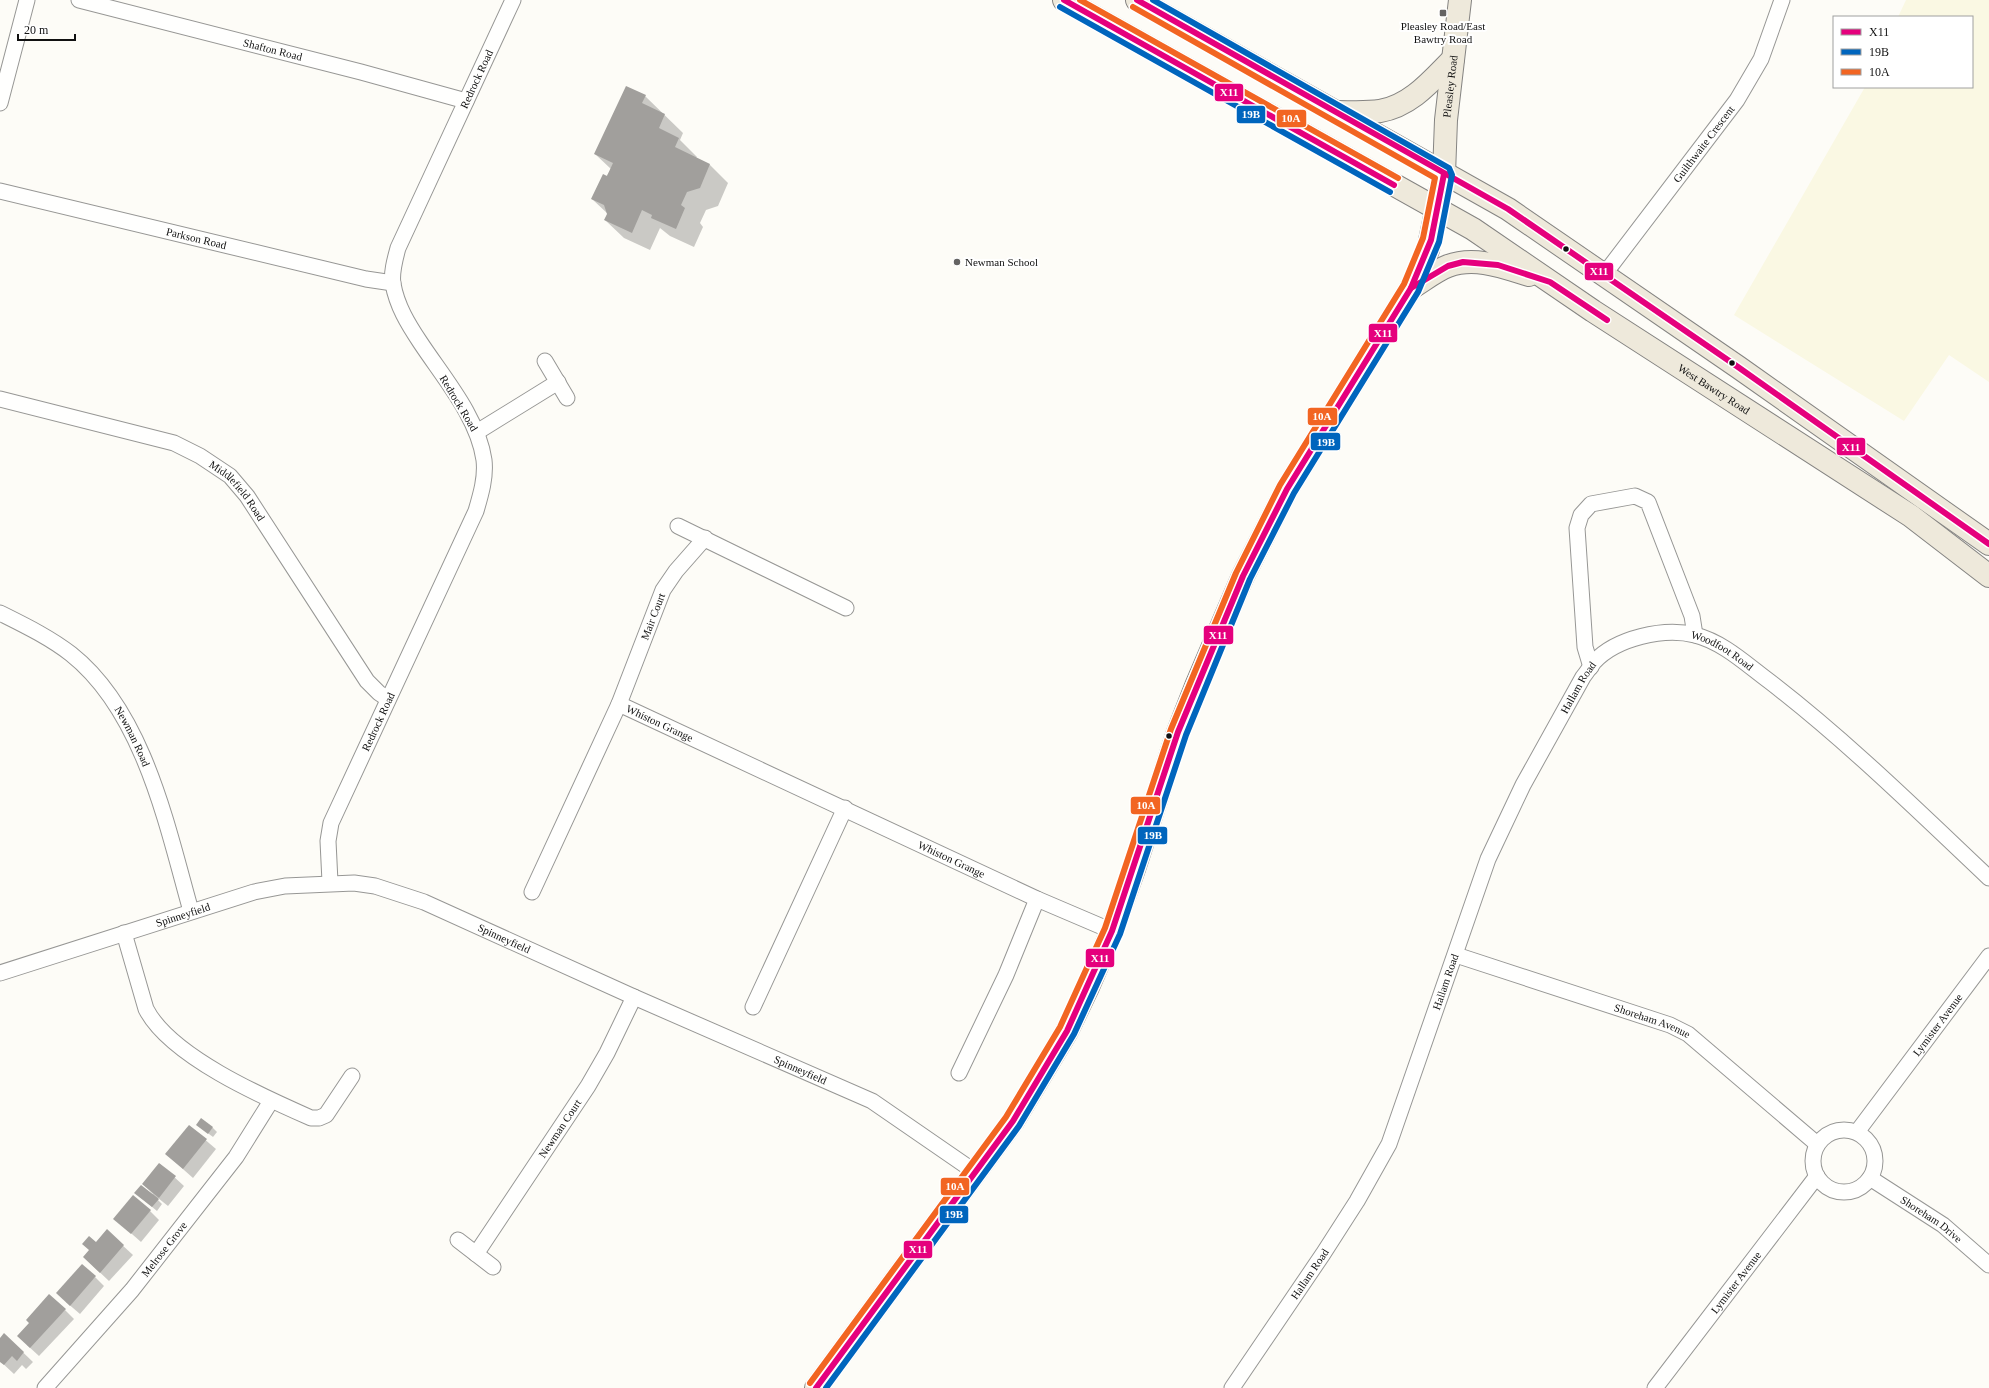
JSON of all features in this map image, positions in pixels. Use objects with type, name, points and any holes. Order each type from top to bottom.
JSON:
[{"type":"main road","name":"West Bawtry Road","points":[[1064,0],[1366,170],[1473,228],[1550,282],[1911,516],[1989,576]]},
{"type":"main road","points":[[1136,0],[1337,112],[1508,210],[1738,367],[1989,544]]},
{"type":"main road","name":"Pleasley Road","points":[[816,1388],[1013,1121],[1047,1067],[1073,1018],[1112,931],[1137,862],[1178,732],[1196,686],[1244,576],[1287,489],[1411,288],[1431,240],[1436,207],[1444,174],[1446,120],[1460,0]]},
{"type":"main road","points":[[1337,112],[1380,111],[1412,99],[1453,59]]},
{"type":"main road","points":[[1411,288],[1448,266],[1463,262],[1479,262],[1498,265],[1550,282]]},
{"type":"street","points":[[0,103],[27,0]]},
{"type":"street","name":"Shafton Road","points":[[79,0],[361,72],[466,101]]},
{"type":"street","name":"Redrock Road","points":[[330,882],[328,841],[331,823],[476,511],[483,487],[484,460],[477,432],[463,407],[405,318],[393,283],[398,248],[513,0]]},
{"type":"street","name":"Guilthwaite Crescent","points":[[1603,276],[1737,100],[1761,59],[1782,0]]},
{"type":"street","name":"Parkson Road","points":[[0,191],[366,279],[393,283]]},
{"type":"street","points":[[545,361],[567,398]]},
{"type":"street","points":[[477,432],[558,382]]},
{"type":"street","name":"Middlefield Road","points":[[0,399],[174,443],[200,456],[230,476],[247,496],[367,681],[379,693],[388,699]]},
{"type":"street","name":"Woodfoot Road","points":[[1591,667],[1585,647],[1577,528],[1581,514],[1591,504],[1635,496],[1648,502],[1692,616],[1695,635],[1716,644],[1735,655],[1804,708],[1890,785],[1989,878]]},
{"type":"street","points":[[678,526],[846,608]]},
{"type":"street","name":"Mair Court","points":[[619,704],[663,590],[681,565],[705,538]]},
{"type":"street","name":"Newman Road","points":[[0,613],[37,632],[71,655],[103,687],[131,732],[156,787],[191,912]]},
{"type":"street","name":"Hallam Road","points":[[1232,1388],[1323,1254],[1357,1201],[1390,1144],[1492,852],[1523,784],[1583,677],[1594,661],[1615,647],[1636,638],[1658,632],[1695,635]]},
{"type":"street","name":"Whiston Grange","points":[[532,892],[619,704],[845,808],[1037,899],[1112,931]]},
{"type":"street","points":[[753,1007],[845,808]]},
{"type":"street","name":"Spinneyfield","points":[[0,973],[254,892],[284,886],[330,882],[375,886],[424,902],[634,997],[872,1101],[975,1172]]},
{"type":"street","points":[[959,1072],[1006,976],[1037,899]]},
{"type":"street","points":[[124,933],[146,1009],[152,1020],[162,1032],[192,1056],[271,1101],[310,1118],[320,1118],[326,1115],[352,1076]]},
{"type":"street","name":"Shoreham Avenue","points":[[1456,955],[1670,1025],[1688,1034],[1817,1144]]},
{"type":"street","name":"Lymister Avenue","points":[[1857,1132],[1989,956]]},
{"type":"street","name":"Newman Court","points":[[476,1254],[588,1086],[607,1053],[634,997]]},
{"type":"street","name":"Melrose Grove","points":[[44,1388],[132,1290],[236,1157],[271,1101]]},
{"type":"street","points":[[1842,1129],[1857,1132],[1864,1137],[1874,1152],[1874,1170],[1870,1178],[1858,1188],[1843,1192],[1833,1190],[1824,1184],[1817,1176],[1812,1160],[1817,1144],[1822,1138],[1835,1130],[1842,1129]]},
{"type":"street","name":"Lymister Avenue","points":[[1658,1387],[1817,1176]]},
{"type":"street","name":"Shoreham Drive","points":[[1870,1178],[1943,1225],[1989,1265]]},
{"type":"street","points":[[458,1240],[493,1267]]},
{"type":"shaded area","points":[[1906,0],[1989,0],[1989,382],[1949,355],[1904,421],[1734,315],[1864,88],[1973,88],[1973,16],[1898,16]]},
{"type":"building","points":[[626,86],[646,95],[642,103],[665,114],[659,128],[679,138],[675,147],[710,164],[700,188],[687,192],[681,205],[685,208],[676,229],[651,218],[652,215],[642,210],[632,233],[604,220],[607,214],[604,205],[591,199],[603,174],[607,176],[613,163],[594,154]]},
{"type":"building","points":[[201,1118],[213,1127],[208,1134],[196,1125]]},
{"type":"building","points":[[189,1125],[207,1139],[183,1169],[165,1154]]},
{"type":"building","points":[[159,1163],[176,1176],[159,1198],[142,1184]]},
{"type":"building","points":[[141,1185],[159,1199],[152,1207],[134,1193]]},
{"type":"building","points":[[133,1195],[151,1210],[131,1234],[113,1219]]},
{"type":"building","points":[[107,1229],[124,1245],[100,1273],[83,1257],[89,1250],[82,1244],[89,1236],[96,1242]]},
{"type":"building","points":[[82,1264],[96,1276],[70,1306],[56,1293]]},
{"type":"building","points":[[49,1294],[66,1309],[30,1348],[17,1336],[29,1323],[26,1320]]},
{"type":"building","points":[[4,1333],[24,1352],[17,1361],[12,1356],[4,1365],[0,1362],[0,1338]]},
{"type":"transit line","name":"X11","points":[[1064,0],[1394,185]]},
{"type":"transit line","name":"10A","points":[[1080,0],[1398,178]]},
{"type":"transit line","name":"X11","points":[[1137,0],[1508,209],[1738,367],[1989,544]]},
{"type":"transit line","name":"19B","points":[[826,1388],[1019,1126],[1074,1034],[1120,934],[1186,735],[1250,579],[1294,493],[1418,292],[1439,242],[1452,175],[1449,168],[1153,0]]},
{"type":"transit line","name":"19B","points":[[1060,7],[1390,192]]},
{"type":"transit line","name":"10A","points":[[810,1383],[1006,1117],[1060,1027],[1105,928],[1171,729],[1236,573],[1280,485],[1404,284],[1423,238],[1435,178],[1133,7]]},
{"type":"transit line","name":"X11","points":[[816,1388],[1013,1121],[1067,1031],[1112,931],[1178,732],[1243,576],[1287,489],[1411,288],[1431,240],[1444,174]]},
{"type":"transit line","name":"X11","points":[[1411,288],[1448,266],[1463,262],[1498,265],[1550,282],[1607,320]]},
{"type":"place","name":"Pleasley Road/East Bawtry Road","points":[[1443,13]]},
{"type":"place","name":"Newman School","points":[[957,262]]}]
